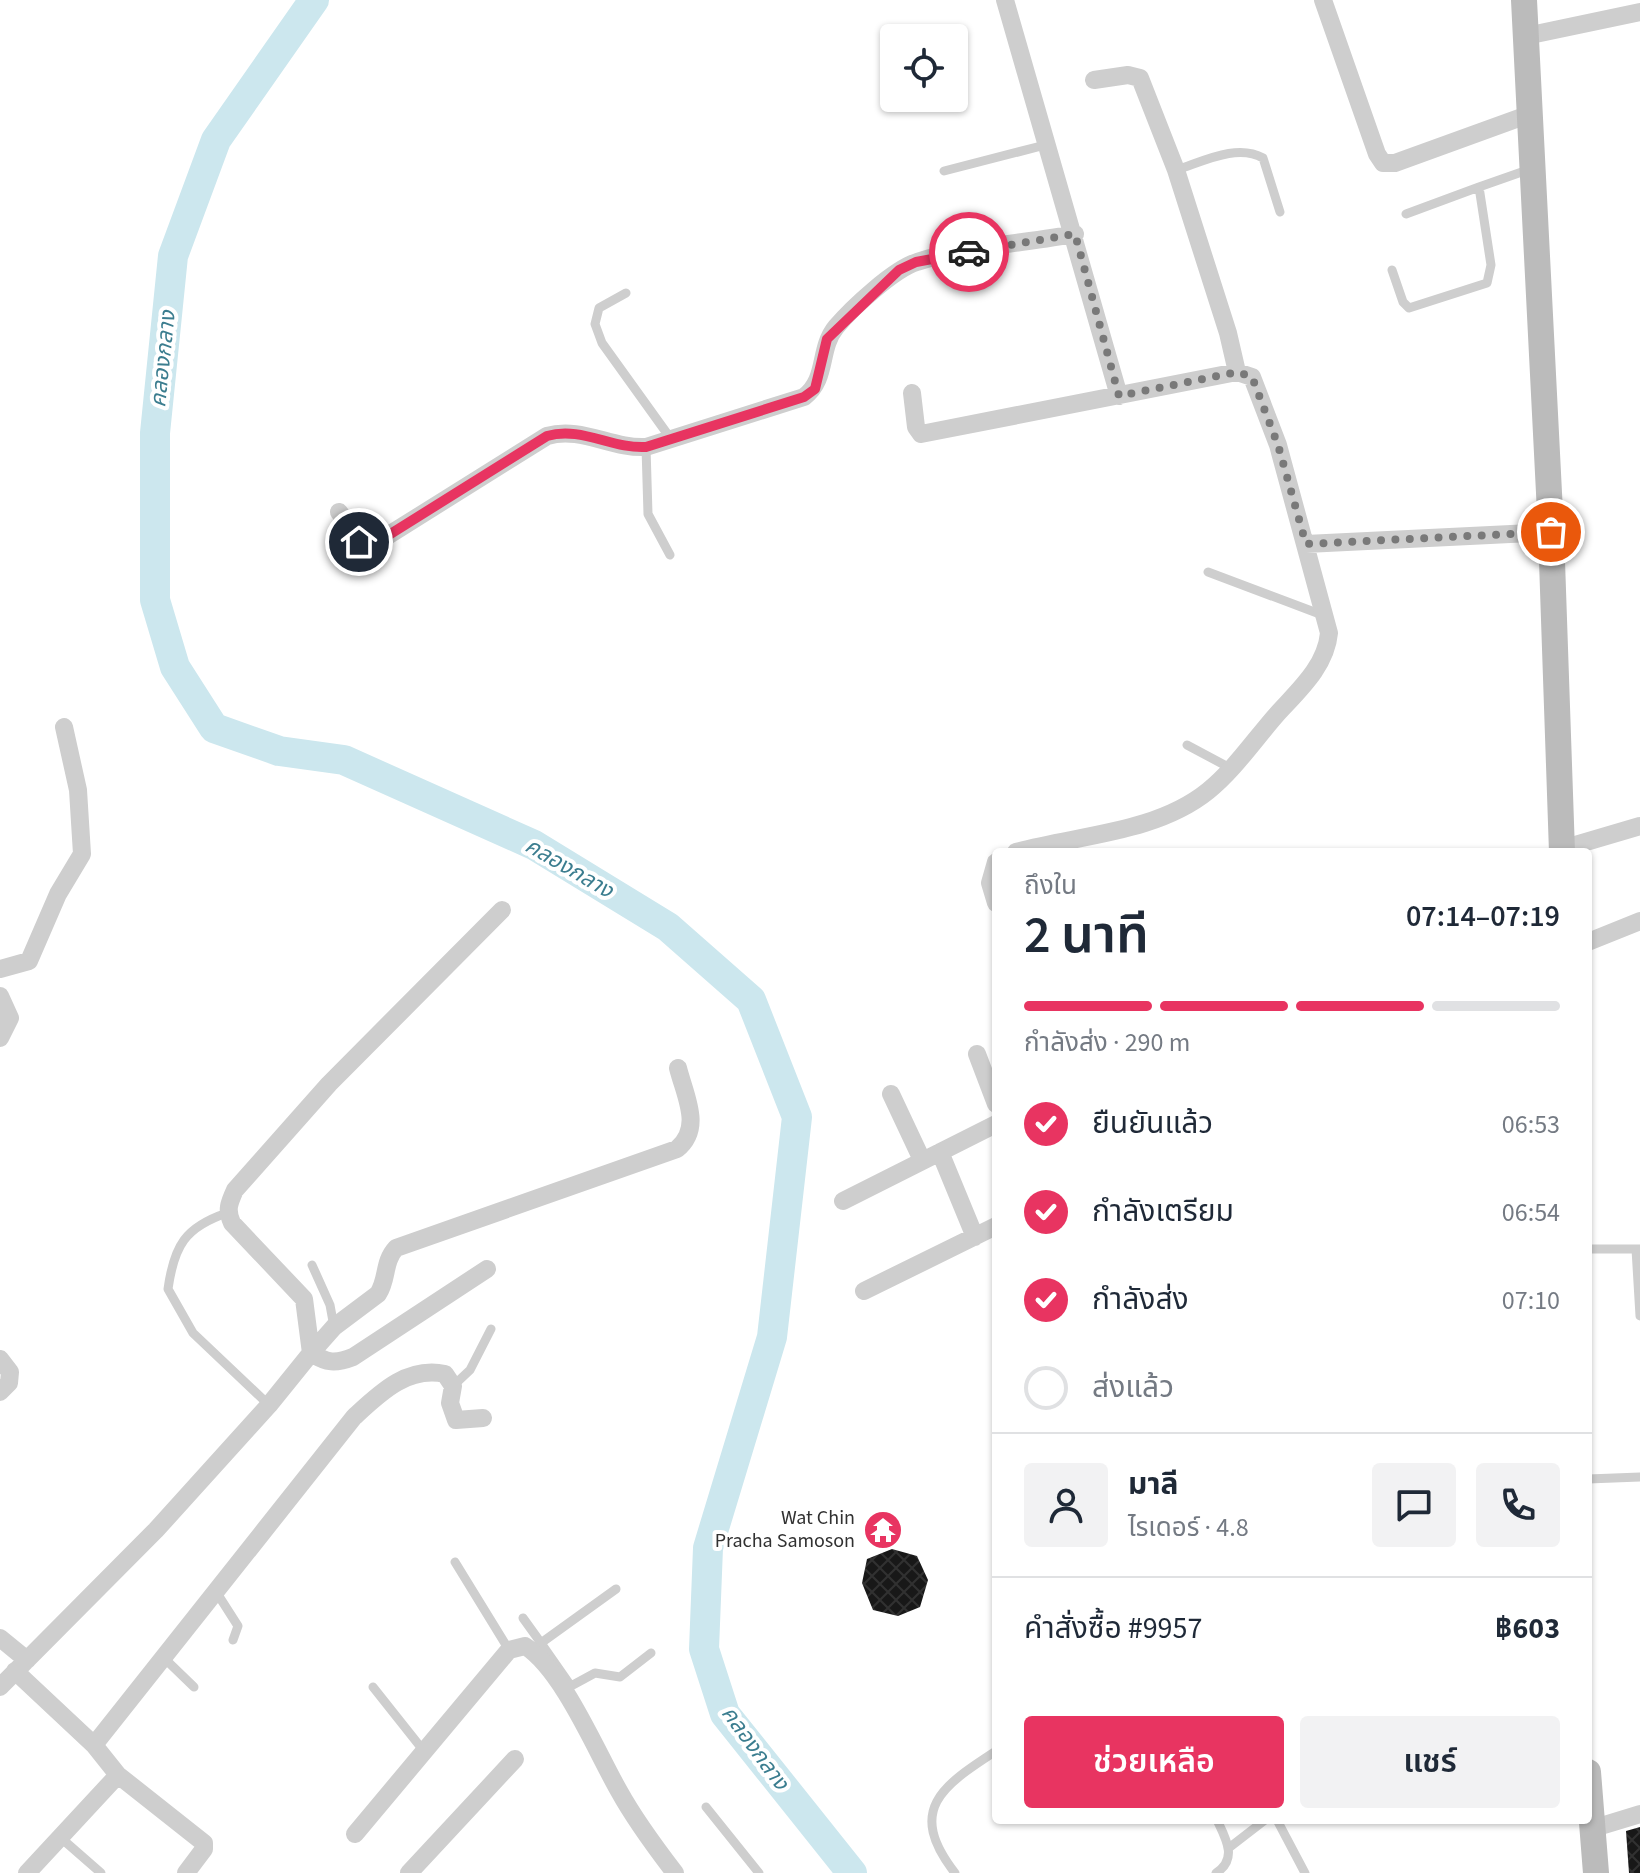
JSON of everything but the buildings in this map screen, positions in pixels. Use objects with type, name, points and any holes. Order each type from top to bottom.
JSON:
[{"type":"main road","points":[[1524,0],[1551,532],[1562,848]]},
{"type":"main road","points":[[1591,1824],[1596,1873]]},
{"type":"street","points":[[1005,0],[1075,234],[1119,396]]},
{"type":"street","points":[[1323,0],[1377,154],[1383,163],[1395,163],[1530,114]]},
{"type":"street","points":[[1526,36],[1640,12]]},
{"type":"street","points":[[1094,80],[1128,75],[1140,78],[1176,170],[1228,333],[1237,372]]},
{"type":"street","points":[[339,512],[365,546],[376,543],[547,436],[573,432],[620,446],[646,447],[804,397],[815,389],[827,339],[899,270],[937,257],[1075,234]]},
{"type":"street","points":[[912,393],[916,427],[921,434],[1237,372],[1252,377],[1278,445],[1306,544],[1329,633],[1328,651],[1232,769],[1185,806],[1109,832],[1035,848]]},
{"type":"street","points":[[1306,544],[1551,532]]},
{"type":"street","points":[[0,969],[29,961],[58,894],[82,854],[78,790],[64,727]]},
{"type":"street","points":[[1568,848],[1640,826]]},
{"type":"street","points":[[487,1269],[353,1357],[338,1363],[325,1362],[311,1353],[304,1299],[232,1223],[227,1213],[235,1190],[329,1084],[502,910]]},
{"type":"street","points":[[1592,940],[1640,921]]},
{"type":"street","points":[[0,996],[10,1018],[0,1038]]},
{"type":"street","points":[[977,1054],[992,1093]]},
{"type":"street","points":[[0,1687],[156,1530],[269,1405],[334,1327],[378,1294],[383,1287],[388,1256],[396,1248],[677,1149],[688,1141],[692,1127],[678,1068]]},
{"type":"street","points":[[891,1094],[922,1160]]},
{"type":"street","points":[[843,1201],[992,1126]]},
{"type":"street","points":[[940,1152],[975,1237]]},
{"type":"street","points":[[864,1291],[992,1228]]},
{"type":"street","points":[[0,1359],[10,1372],[10,1379],[0,1392]]},
{"type":"street","points":[[94,1745],[354,1417],[381,1392],[419,1372],[445,1374],[451,1378],[453,1386],[450,1403],[456,1420],[483,1418]]},
{"type":"street","points":[[0,1638],[118,1775],[204,1843],[204,1849],[186,1873]]},
{"type":"street","points":[[355,1834],[509,1650],[517,1645],[537,1647],[608,1764],[630,1810],[675,1873]]},
{"type":"street","points":[[409,1873],[515,1759]]},
{"type":"street","points":[[27,1873],[118,1775]]},
{"type":"street","points":[[1591,1829],[1640,1814]]},
{"type":"lane","points":[[944,171],[1049,144]]},
{"type":"lane","points":[[1176,170],[1241,150],[1255,153],[1263,158],[1280,212]]},
{"type":"lane","points":[[1406,214],[1532,168]]},
{"type":"lane","points":[[1392,270],[1403,302],[1409,308],[1487,283],[1491,265],[1479,187]]},
{"type":"lane","points":[[626,293],[599,308],[595,324],[602,343],[671,439]]},
{"type":"lane","points":[[646,447],[648,514],[670,555]]},
{"type":"lane","points":[[1208,572],[1325,616]]},
{"type":"lane","points":[[1187,745],[1232,769]]},
{"type":"lane","points":[[227,1213],[201,1222],[181,1241],[168,1289],[193,1333],[269,1405]]},
{"type":"lane","points":[[1592,1249],[1638,1249],[1640,1316]]},
{"type":"lane","points":[[312,1265],[330,1305],[334,1327]]},
{"type":"lane","points":[[453,1386],[470,1370],[491,1329]]},
{"type":"lane","points":[[1592,1479],[1640,1477]]},
{"type":"lane","points":[[455,1562],[509,1650]]},
{"type":"lane","points":[[537,1647],[616,1589]]},
{"type":"lane","points":[[215,1590],[238,1626],[233,1640]]},
{"type":"lane","points":[[523,1618],[537,1647],[571,1686],[595,1673],[620,1677],[651,1653]]},
{"type":"lane","points":[[163,1657],[194,1687]]},
{"type":"lane","points":[[373,1687],[423,1750]]},
{"type":"lane","points":[[955,1873],[936,1849],[932,1824],[936,1800],[954,1778],[992,1754]]},
{"type":"lane","points":[[706,1807],[759,1873]]},
{"type":"lane","points":[[1216,1873],[1228,1859],[1230,1847],[1219,1824]]},
{"type":"lane","points":[[1230,1847],[1260,1824]]},
{"type":"lane","points":[[1279,1824],[1305,1873]]},
{"type":"lane","points":[[61,1838],[101,1873]]},
{"type":"waterway","name":"คลองกลาง","points":[[314,0],[216,140],[173,256],[155,433],[155,600],[175,667],[214,728],[279,751],[344,760],[534,845],[668,927],[751,1000],[797,1117],[772,1337],[708,1548],[704,1649],[725,1714],[852,1873]]},
{"type":"way so far","points":[[969,252],[1075,234],[1119,396],[1237,372],[1252,377],[1278,445],[1306,544],[1551,532]]},
{"type":"place","name":"Wat Chin Pracha Samoson","points":[[883,1530]]},
{"type":"route","points":[[359,542],[365,546],[376,543],[547,436],[573,432],[611,445],[646,447],[804,397],[815,389],[827,339],[838,325],[899,270],[916,262],[969,252]]}]
